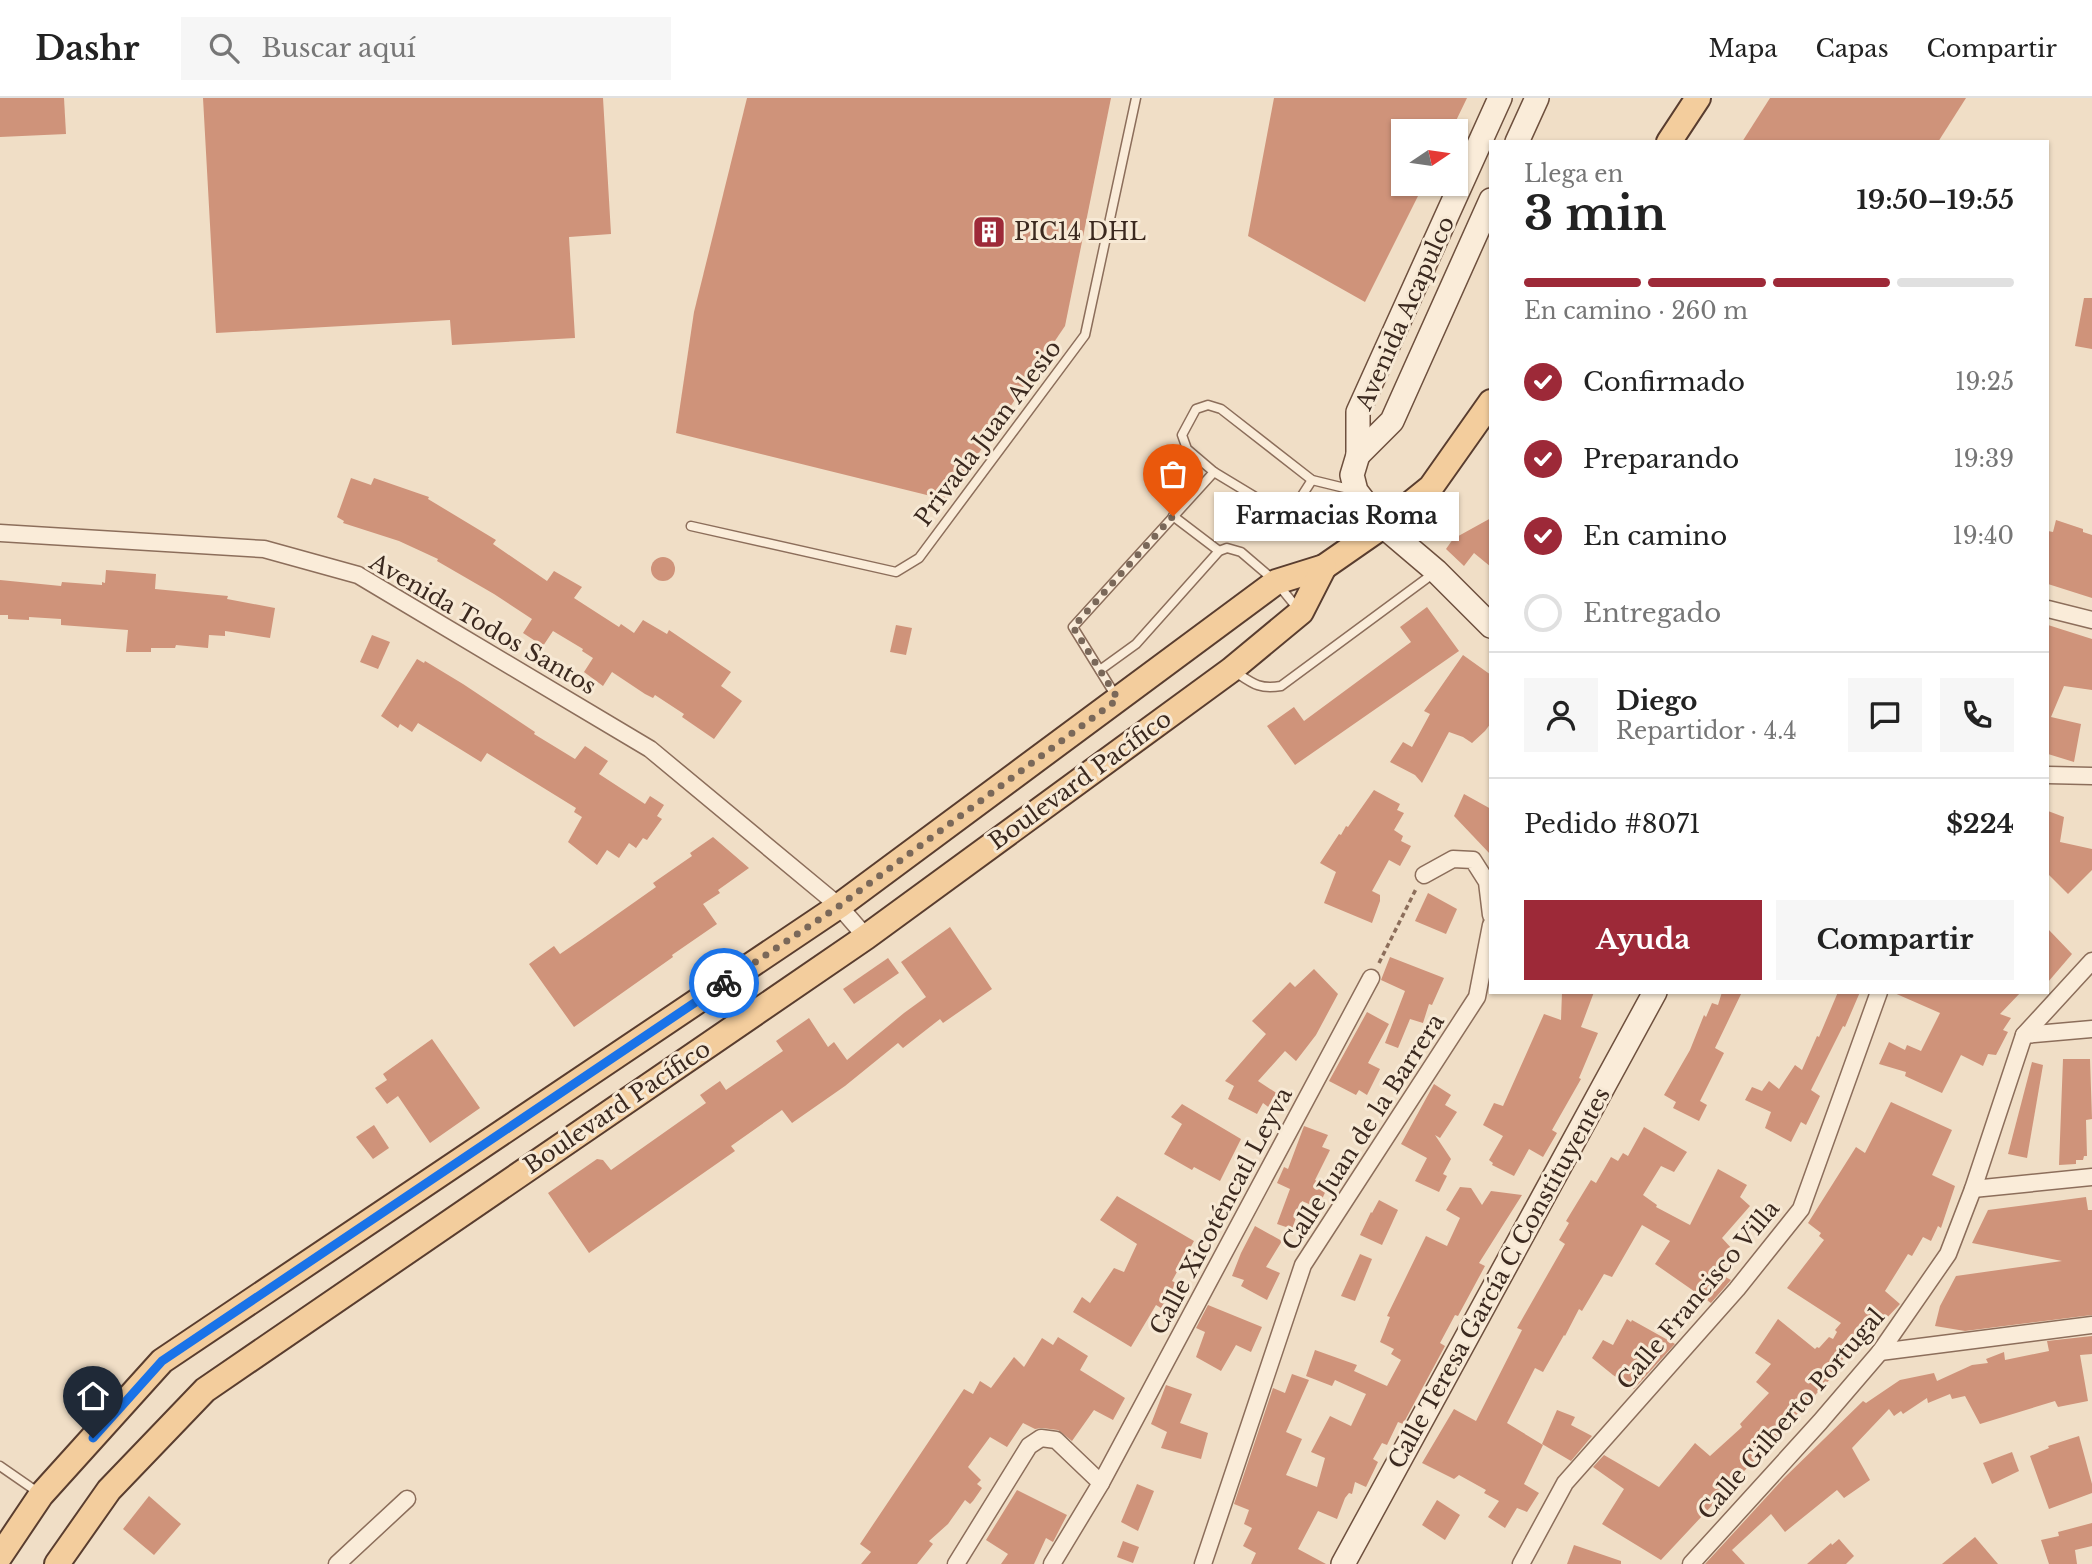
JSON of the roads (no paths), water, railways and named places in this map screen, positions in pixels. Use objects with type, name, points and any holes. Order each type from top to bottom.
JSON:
[{"type":"main road","name":"Avenida Acapulco","points":[[1356,491],[1352,475],[1357,455],[1358,412],[1500,98]]},
{"type":"main road","points":[[1518,140],[1537,98]]},
{"type":"main road","points":[[1670,140],[1698,98]]},
{"type":"main road","name":"Avenida Acapulco","points":[[1357,455],[1392,421],[1489,204]]},
{"type":"main road","name":"Boulevard Pacífico","points":[[0,1556],[41,1495],[162,1361],[839,906],[1276,582],[1324,566],[1383,526],[1431,487],[1489,405]]},
{"type":"main road","points":[[1356,491],[1383,526],[1436,571],[1489,623]]},
{"type":"main road","name":"Boulevard Pacífico","points":[[57,1564],[109,1490],[205,1390],[866,937],[1231,670],[1301,612],[1324,566]]},
{"type":"main road","name":"Calle Teresa García C Constituyentes","points":[[1343,1564],[1654,994]]},
{"type":"street","name":"Avenida Todos Santos","points":[[0,533],[264,549],[358,575],[650,749],[839,906],[866,937]]},
{"type":"street","points":[[2049,609],[2092,620]]},
{"type":"street","points":[[2049,775],[2092,776]]},
{"type":"street","points":[[1424,875],[1453,859],[1473,860],[1488,882],[1489,893]]},
{"type":"street","name":"Calle Juan de la Barrera","points":[[1203,1564],[1303,1265],[1477,997],[1489,935]]},
{"type":"street","name":"Calle Gilberto Portugal","points":[[1691,1564],[1880,1352],[1948,1254],[1973,1189],[2024,1035],[2092,961]]},
{"type":"street","name":"Calle Xicoténcatl Leyva","points":[[1052,1564],[1101,1483],[1371,978]]},
{"type":"street","name":"Calle Francisco Villa","points":[[1521,1564],[1565,1483],[1737,1289],[1801,1209],[1878,994]]},
{"type":"street","points":[[2024,1035],[2092,1029]]},
{"type":"street","points":[[1973,1189],[2092,1177]]},
{"type":"street","points":[[1880,1352],[2092,1325]]},
{"type":"street","points":[[956,1564],[1029,1446],[1041,1438],[1056,1440],[1101,1483]]},
{"type":"street","points":[[337,1564],[407,1499]]},
{"type":"lane","name":"Privada Juan Alesio","points":[[691,526],[896,572],[919,558],[1085,335],[1136,98]]},
{"type":"lane","points":[[1312,480],[1294,509],[1286,512],[1213,472],[1187,449],[1182,435],[1196,409],[1208,405],[1221,409],[1312,480],[1356,491]]},
{"type":"lane","points":[[1118,699],[1073,627],[1213,472]]},
{"type":"lane","points":[[1173,516],[1219,551]]},
{"type":"lane","points":[[1100,670],[1136,643],[1219,551],[1227,548],[1241,552],[1276,582],[1301,612]]},
{"type":"lane","points":[[1231,670],[1266,689],[1281,687],[1436,571]]},
{"type":"lane","points":[[0,1466],[41,1495]]},
{"type":"place","name":"PIC14 DHL","points":[[989,232]]},
{"type":"place","name":"Farmacias Roma","points":[[1173,516]]}]
